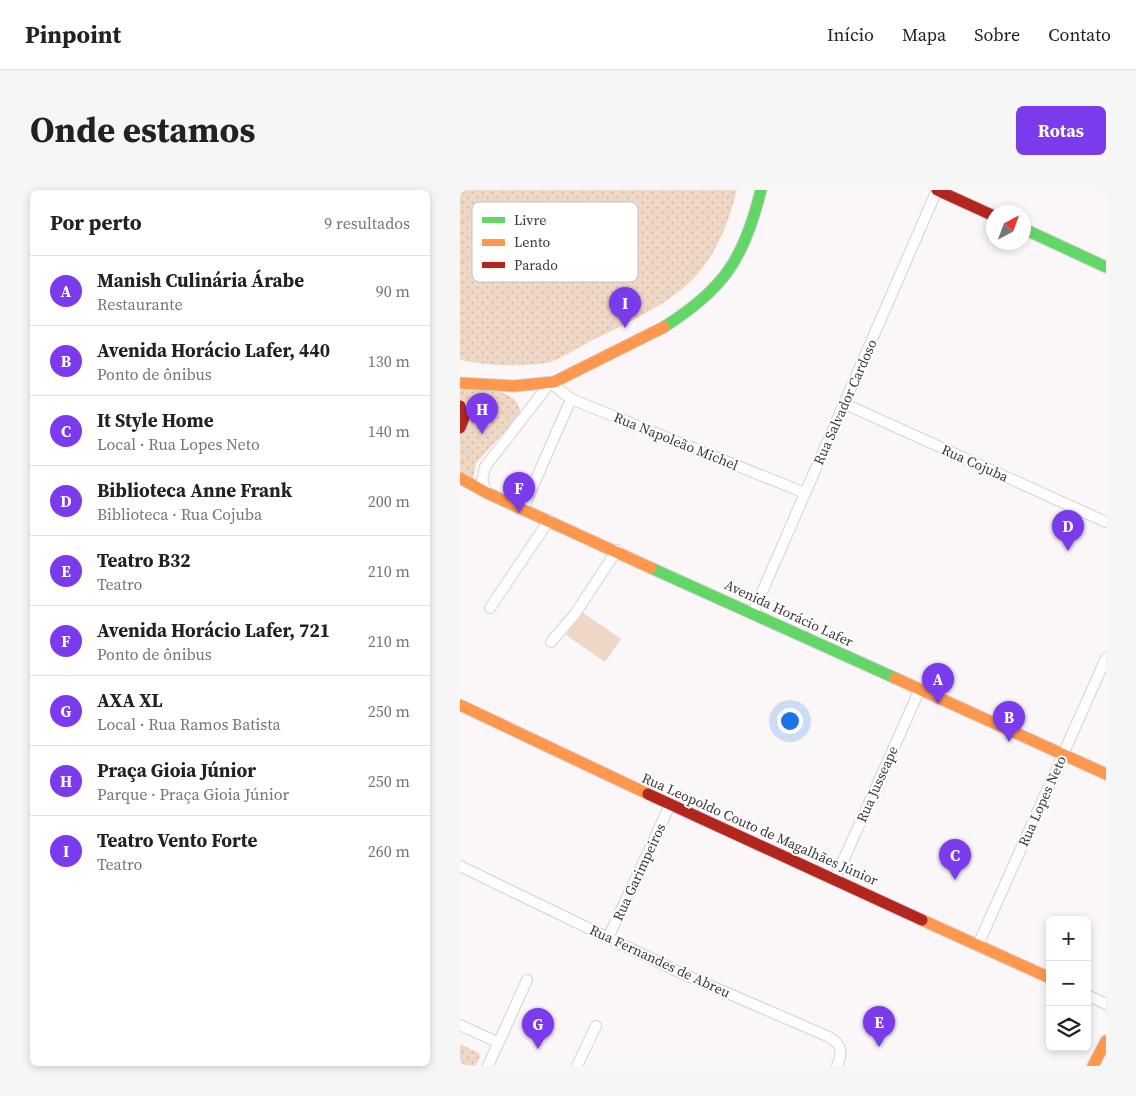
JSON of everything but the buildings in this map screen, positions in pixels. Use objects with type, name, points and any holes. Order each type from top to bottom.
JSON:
[{"type":"main road","points":[[460,383],[509,386],[551,383],[683,317],[710,295],[729,274],[745,244],[761,190]]},
{"type":"main road","points":[[937,190],[986,212]]},
{"type":"main road","points":[[1031,232],[1106,267]]},
{"type":"main road","points":[[460,406],[464,418],[460,428]]},
{"type":"main road","name":"Avenida Horácio Lafer","points":[[460,478],[487,493],[524,508],[1106,774]]},
{"type":"main road","name":"Rua Leopoldo Couto de Magalhães Júnior","points":[[460,705],[670,805],[1046,976]]},
{"type":"main road","points":[[1093,1066],[1106,1041]]},
{"type":"street","name":"Rua Salvador Cardoso","points":[[753,613],[937,190]]},
{"type":"street","name":"Rua Napoleão Michel","points":[[551,383],[571,399],[805,492]]},
{"type":"street","points":[[487,493],[482,482],[485,467],[551,383]]},
{"type":"street","points":[[524,508],[571,399]]},
{"type":"street","name":"Rua Cojuba","points":[[845,404],[1106,522]]},
{"type":"street","points":[[490,608],[549,520]]},
{"type":"street","points":[[550,642],[575,614],[616,550]]},
{"type":"street","name":"Rua Lopes Neto","points":[[978,945],[1106,658]]},
{"type":"street","name":"Rua Jusseape","points":[[835,879],[920,689]]},
{"type":"street","name":"Rua Garimpeiros","points":[[608,938],[670,805]]},
{"type":"street","name":"Rua Fernandes de Abreu","points":[[460,866],[680,972],[829,1036],[841,1047],[842,1052],[837,1066]]},
{"type":"street","points":[[488,1066],[497,1042],[527,980]]},
{"type":"street","points":[[1091,997],[1106,1004]]},
{"type":"street","points":[[460,1025],[497,1042]]},
{"type":"street","points":[[577,1066],[596,1026]]},
{"type":"shaded area","points":[[460,190],[737,190],[716,247],[703,267],[669,299],[648,312],[547,363],[493,365],[460,360]]},
{"type":"shaded area","points":[[460,387],[488,389],[506,394],[513,398],[521,414],[476,463],[473,480],[460,472]]},
{"type":"shaded area","points":[[582,612],[621,639],[605,662],[566,635]]},
{"type":"shaded area","points":[[460,1044],[479,1053],[480,1058],[475,1066],[460,1064]]},
{"type":"traffic: fast","points":[[664,327],[702,299],[729,270],[739,254],[747,235],[761,190]]},
{"type":"traffic: fast","points":[[1031,232],[1106,267]]},
{"type":"traffic: fast","points":[[651,568],[895,678]]},
{"type":"traffic: slow","points":[[460,383],[514,386],[554,382],[664,327]]},
{"type":"traffic: slow","points":[[460,478],[487,493],[651,568]]},
{"type":"traffic: slow","points":[[895,678],[1106,774]]},
{"type":"traffic: slow","points":[[460,705],[648,794]]},
{"type":"traffic: slow","points":[[922,920],[1046,976]]},
{"type":"traffic: slow","points":[[1093,1066],[1106,1041]]},
{"type":"traffic: jam","points":[[937,190],[986,212]]},
{"type":"traffic: jam","points":[[460,406],[464,418],[460,428]]},
{"type":"traffic: jam","points":[[648,794],[922,920]]},
{"type":"place","name":"Teatro Vento Forte","points":[[625,328]]},
{"type":"place","name":"Praça Gioia Júnior","points":[[482,434]]},
{"type":"place","name":"Avenida Horácio Lafer, 721","points":[[519,513]]},
{"type":"place","name":"Biblioteca Anne Frank","points":[[1068,551]]},
{"type":"place","name":"Manish Culinária Árabe","points":[[938,704]]},
{"type":"place","name":"Avenida Horácio Lafer, 440","points":[[1009,742]]},
{"type":"place","name":"It Style Home","points":[[955,880]]},
{"type":"place","name":"Teatro B32","points":[[879,1047]]},
{"type":"place","name":"AXA XL","points":[[538,1049]]}]
